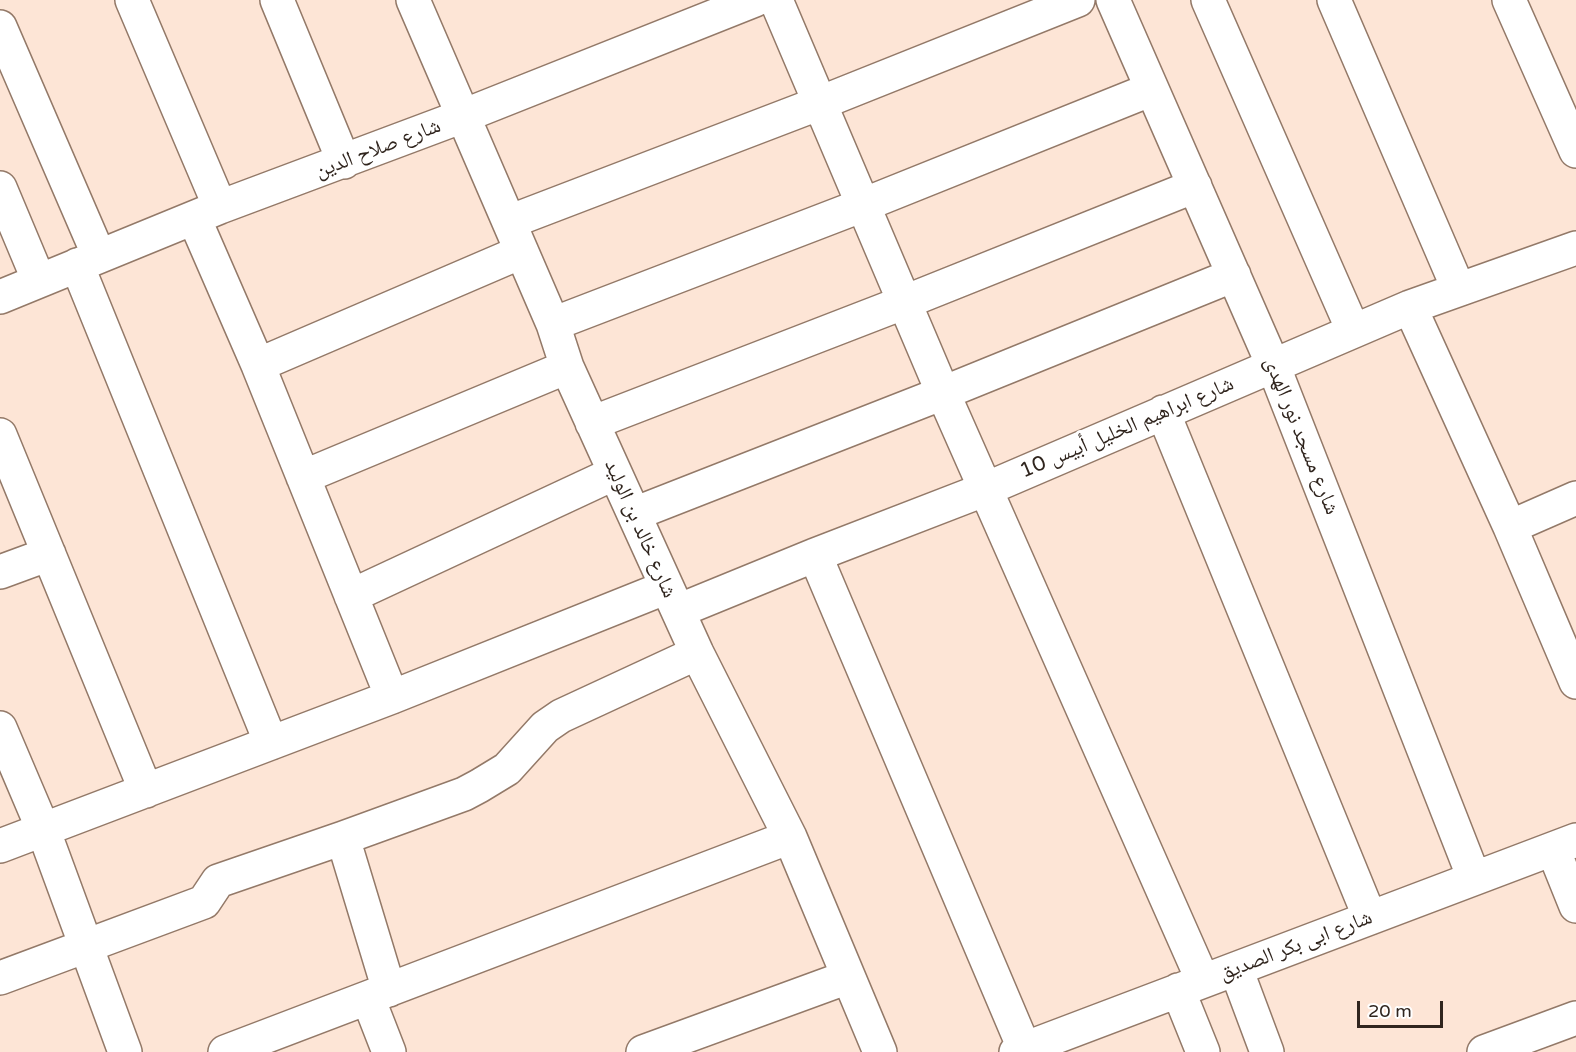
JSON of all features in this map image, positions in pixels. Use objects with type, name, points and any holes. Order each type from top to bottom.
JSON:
[{"type":"street","points":[[132,0],[258,365],[392,697]]},
{"type":"street","points":[[277,0],[344,162]]},
{"type":"street","name":"شارع خالد بن الوليد","points":[[413,0],[553,324],[567,366],[592,423],[696,653],[790,837],[880,1052]]},
{"type":"street","name":"شارع صلاح الدين","points":[[0,297],[207,213],[463,116],[755,0]]},
{"type":"street","points":[[776,0],[986,489],[1191,986],[1203,1052]]},
{"type":"street","points":[[258,365],[515,237],[820,103],[1078,0]]},
{"type":"street","name":"شارع مسجد نور الهدى","points":[[1113,0],[1273,365],[1474,879]]},
{"type":"street","points":[[1208,0],[1353,330]]},
{"type":"street","points":[[1334,0],[1458,288]]},
{"type":"street","points":[[1509,0],[1576,151]]},
{"type":"street","points":[[0,27],[271,743]]},
{"type":"street","points":[[553,324],[863,205],[1152,89]]},
{"type":"street","points":[[592,423],[905,302],[1195,186]]},
{"type":"street","points":[[0,188],[39,281]]},
{"type":"street","name":"شارع ابراهيم الخليل أبيس 10","points":[[0,846],[392,697],[672,599],[815,555],[986,489],[1410,307],[1458,288],[1576,248]]},
{"type":"street","points":[[634,514],[944,393],[1234,275]]},
{"type":"street","points":[[1410,307],[1510,527],[1576,681]]},
{"type":"street","points":[[303,477],[567,366]]},
{"type":"street","points":[[1163,412],[1370,918]]},
{"type":"street","points":[[0,435],[146,791]]},
{"type":"street","points":[[351,596],[615,473]]},
{"type":"street","points":[[1510,527],[1576,498]]},
{"type":"street","points":[[0,572],[49,554]]},
{"type":"street","points":[[815,555],[1020,1050]]},
{"type":"street","points":[[0,978],[204,902],[218,881],[464,794],[507,769],[545,727],[561,716],[696,653]]},
{"type":"street","points":[[0,728],[43,829],[125,1052]]},
{"type":"street","points":[[225,1052],[790,837]]},
{"type":"street","points":[[343,838],[389,1052]]},
{"type":"street","points":[[1564,844],[1576,906]]},
{"type":"street","name":"شارع ابى بكر الصديق","points":[[1020,1050],[1564,844]]},
{"type":"street","points":[[1236,969],[1267,1052]]},
{"type":"street","points":[[643,1052],[848,976]]},
{"type":"street","points":[[1484,1052],[1576,1018]]}]
